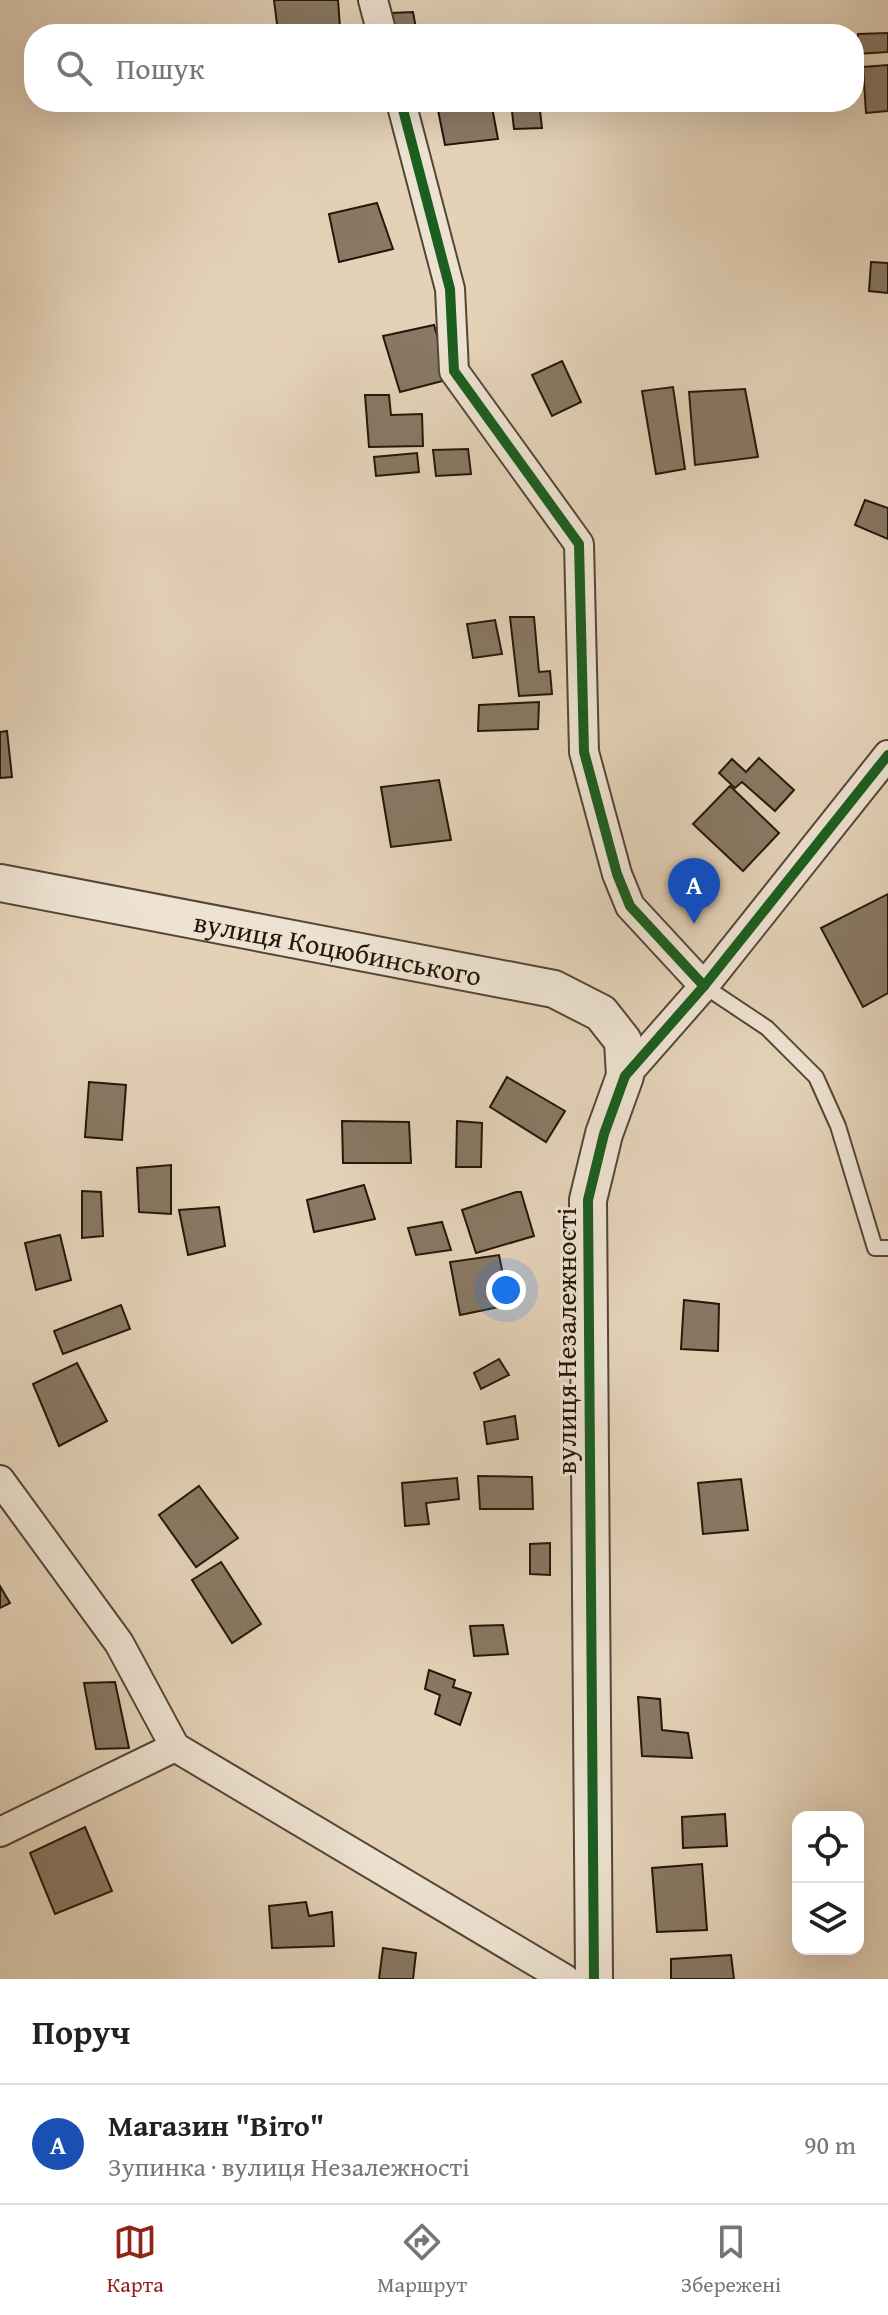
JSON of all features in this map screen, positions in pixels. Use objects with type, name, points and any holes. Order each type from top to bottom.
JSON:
[{"type":"street","points":[[373,0],[379,24]]},
{"type":"street","points":[[404,112],[450,289],[454,371],[579,544],[584,752],[617,874],[630,906],[704,986]]},
{"type":"street","name":"вулиця Незалежності","points":[[594,1979],[588,1200],[604,1134],[625,1076],[704,986],[888,755]]},
{"type":"street","name":"вулиця Коцюбинського","points":[[0,883],[554,989],[601,1013],[623,1041],[625,1076]]},
{"type":"street","points":[[0,1480],[119,1643],[175,1747],[565,1979]]},
{"type":"street","points":[[0,1832],[175,1747]]},
{"type":"lane","points":[[704,986],[767,1028],[816,1077],[838,1126],[875,1248],[888,1248]]},
{"type":"building","points":[[274,0],[338,0],[340,24],[277,24]]},
{"type":"building","points":[[413,12],[415,24],[394,24],[392,13]]},
{"type":"building","points":[[888,33],[888,52],[864,54],[864,34]]},
{"type":"building","points":[[888,65],[888,111],[866,113],[864,67]]},
{"type":"building","points":[[438,112],[493,112],[498,139],[445,145]]},
{"type":"building","points":[[512,112],[540,112],[542,128],[514,129]]},
{"type":"building","points":[[377,203],[393,249],[339,262],[329,214]]},
{"type":"building","points":[[871,262],[888,263],[888,293],[869,291]]},
{"type":"building","points":[[434,325],[450,379],[400,392],[383,336]]},
{"type":"building","points":[[562,361],[581,402],[552,416],[532,375]]},
{"type":"building","points":[[673,387],[685,469],[656,474],[642,391]]},
{"type":"building","points":[[745,389],[758,457],[695,465],[689,392]]},
{"type":"building","points":[[365,395],[389,395],[391,415],[422,414],[423,446],[369,447]]},
{"type":"building","points":[[468,449],[471,474],[436,476],[433,450]]},
{"type":"building","points":[[417,453],[419,472],[376,476],[374,457]]},
{"type":"building","points":[[865,500],[888,508],[888,539],[855,525]]},
{"type":"building","points":[[510,617],[534,617],[539,672],[550,671],[552,694],[519,696]]},
{"type":"building","points":[[495,620],[502,654],[473,658],[467,624]]},
{"type":"building","points":[[539,702],[538,729],[478,731],[479,705]]},
{"type":"building","points":[[7,731],[12,777],[0,778],[0,732]]},
{"type":"building","points":[[759,758],[794,790],[775,811],[742,782],[735,788],[719,773],[732,759],[746,772]]},
{"type":"building","points":[[439,780],[451,840],[391,847],[381,787]]},
{"type":"building","points":[[730,786],[779,833],[743,871],[693,824]]},
{"type":"building","points":[[888,894],[888,993],[863,1007],[821,928]]},
{"type":"building","points":[[507,1077],[565,1111],[546,1142],[490,1107]]},
{"type":"building","points":[[89,1082],[126,1085],[122,1140],[85,1137]]},
{"type":"building","points":[[342,1121],[409,1122],[411,1163],[343,1163]]},
{"type":"building","points":[[457,1121],[482,1123],[481,1167],[456,1167]]},
{"type":"building","points":[[171,1165],[171,1214],[139,1212],[137,1168]]},
{"type":"building","points":[[364,1185],[375,1219],[314,1232],[307,1200]]},
{"type":"building","points":[[82,1191],[101,1192],[103,1236],[82,1238]]},
{"type":"building","points":[[521,1192],[534,1236],[476,1253],[462,1210]]},
{"type":"building","points":[[219,1207],[225,1246],[188,1255],[179,1210]]},
{"type":"building","points":[[442,1222],[451,1250],[416,1255],[408,1228]]},
{"type":"building","points":[[60,1235],[71,1280],[36,1290],[25,1243]]},
{"type":"building","points":[[499,1255],[509,1305],[460,1315],[450,1262]]},
{"type":"building","points":[[684,1300],[719,1304],[718,1351],[681,1349]]},
{"type":"building","points":[[121,1305],[130,1329],[63,1354],[54,1331]]},
{"type":"building","points":[[499,1359],[509,1375],[481,1389],[474,1373]]},
{"type":"building","points":[[77,1363],[107,1421],[59,1446],[33,1384]]},
{"type":"building","points":[[515,1416],[518,1439],[487,1444],[484,1422]]},
{"type":"building","points":[[478,1476],[532,1477],[533,1509],[480,1509]]},
{"type":"building","points":[[457,1478],[459,1499],[426,1503],[429,1524],[405,1526],[402,1483]]},
{"type":"building","points":[[741,1479],[748,1530],[703,1534],[698,1483]]},
{"type":"building","points":[[199,1486],[238,1538],[196,1567],[159,1515]]},
{"type":"building","points":[[550,1543],[550,1575],[530,1574],[530,1544]]},
{"type":"building","points":[[221,1562],[261,1624],[232,1643],[192,1580]]},
{"type":"building","points":[[0,1586],[10,1603],[0,1608]]},
{"type":"building","points":[[503,1625],[508,1654],[474,1656],[470,1626]]},
{"type":"building","points":[[429,1670],[455,1680],[453,1687],[471,1693],[460,1725],[435,1714],[440,1695],[425,1689]]},
{"type":"building","points":[[115,1682],[129,1748],[96,1749],[84,1683]]},
{"type":"building","points":[[638,1697],[660,1699],[662,1730],[688,1733],[692,1758],[642,1756]]},
{"type":"building","points":[[725,1814],[727,1846],[683,1848],[682,1817]]},
{"type":"building","points":[[85,1827],[112,1891],[55,1914],[30,1853]]},
{"type":"building","points":[[702,1864],[707,1930],[657,1932],[652,1868]]},
{"type":"building","points":[[306,1902],[309,1916],[332,1912],[334,1946],[272,1948],[269,1906]]},
{"type":"building","points":[[383,1948],[416,1953],[413,1979],[379,1979]]},
{"type":"building","points":[[731,1955],[734,1979],[671,1979],[671,1959]]},
{"type":"cycle path","points":[[404,112],[450,289],[454,371],[579,544],[584,752],[617,874],[630,906],[704,986]]},
{"type":"cycle path","points":[[594,1979],[588,1200],[604,1134],[625,1076],[704,986],[888,755]]},
{"type":"place","name":"Магазин \"Віто\"","points":[[694,924]]}]
